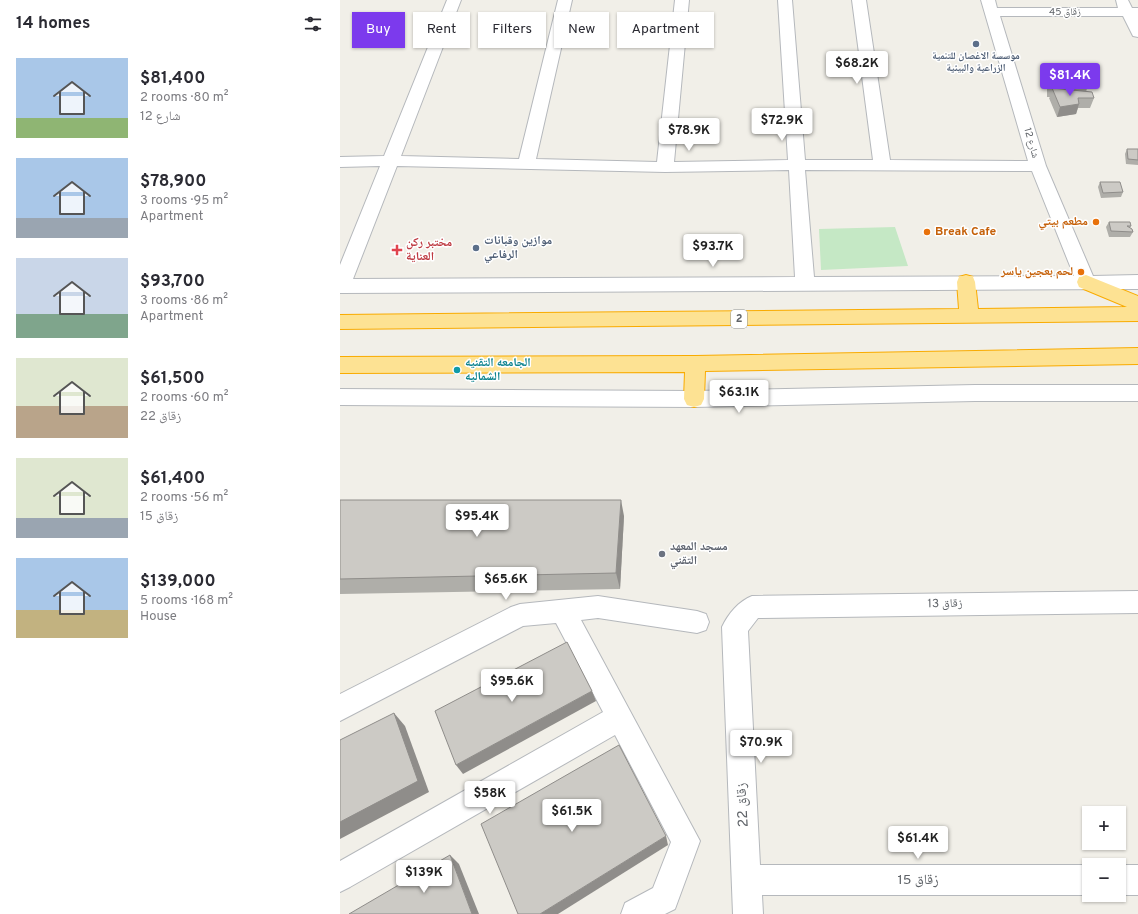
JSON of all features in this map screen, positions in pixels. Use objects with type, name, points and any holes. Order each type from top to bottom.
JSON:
[{"type":"highway","points":[[966,282],[969,317]]},
{"type":"highway","points":[[1086,282],[1138,304]]},
{"type":"highway","name":"2","points":[[340,322],[969,317],[1138,314]]},
{"type":"highway","points":[[340,365],[696,364],[1138,356]]},
{"type":"highway","points":[[694,399],[696,364]]},
{"type":"street","points":[[454,0],[340,286],[1138,282]]},
{"type":"street","points":[[526,165],[565,0]]},
{"type":"street","points":[[665,167],[682,0]]},
{"type":"street","points":[[785,0],[798,165],[805,283]]},
{"type":"street","points":[[859,0],[882,166]]},
{"type":"street","name":"زقاق 45","points":[[990,6],[1129,8]]},
{"type":"street","name":"شارع 12","points":[[990,6],[1038,166],[1086,282]]},
{"type":"street","points":[[1129,8],[1138,33]]},
{"type":"street","points":[[340,162],[390,161],[665,167],[798,165],[1038,166]]},
{"type":"street","points":[[340,397],[694,399],[967,393],[1138,393]]},
{"type":"street","name":"زقاق 13","points":[[752,606],[1138,602]]},
{"type":"street","name":"زقاق 22","points":[[748,914],[735,627],[752,606]]},
{"type":"street","points":[[340,708],[520,615],[598,607],[697,622]]},
{"type":"street","points":[[562,610],[686,841],[664,898],[636,914]]},
{"type":"street","points":[[340,878],[620,717]]},
{"type":"street","name":"زقاق 15","points":[[746,880],[1082,880]]},
{"type":"street","points":[[1126,880],[1138,880]]},
{"type":"green space","points":[[895,227],[908,266],[821,270],[819,229]]},
{"type":"building","points":[[1050,72],[1066,74],[1067,78],[1087,77],[1088,85],[1051,87]]},
{"type":"building","points":[[1052,88],[1092,92],[1094,98],[1078,98],[1079,104],[1060,107]]},
{"type":"building","points":[[1127,149],[1138,149],[1138,160],[1128,159]]},
{"type":"building","points":[[1100,182],[1120,182],[1123,192],[1103,193]]},
{"type":"building","points":[[1109,222],[1130,222],[1131,226],[1127,226],[1132,229],[1133,232],[1111,231]]},
{"type":"building","points":[[340,500],[621,500],[616,573],[340,579]]},
{"type":"building","points":[[567,642],[592,691],[456,765],[435,711]]},
{"type":"building","points":[[394,713],[418,781],[340,822],[340,740]]},
{"type":"building","points":[[619,745],[666,836],[540,914],[518,914],[481,824]]},
{"type":"building","points":[[450,855],[472,914],[349,914]]},
{"type":"place","name":"موسسة الاغصان للتنمية الزراعية والبيئية","points":[[976,44]]},
{"type":"place","name":"مطعم بيتي","points":[[1096,222]]},
{"type":"place","name":"Break Cafe","points":[[927,232]]},
{"type":"place","name":"موازين وقبانات الرفاعي","points":[[476,248]]},
{"type":"place","name":"مختبر ركن العناية","points":[[397,250]]},
{"type":"place","name":"لحم بعجين ياسر","points":[[1081,272]]},
{"type":"place","name":"الجامعه التقنيه الشماليه","points":[[457,370]]},
{"type":"place","name":"مسجد المعهد التقني","points":[[662,554]]}]
